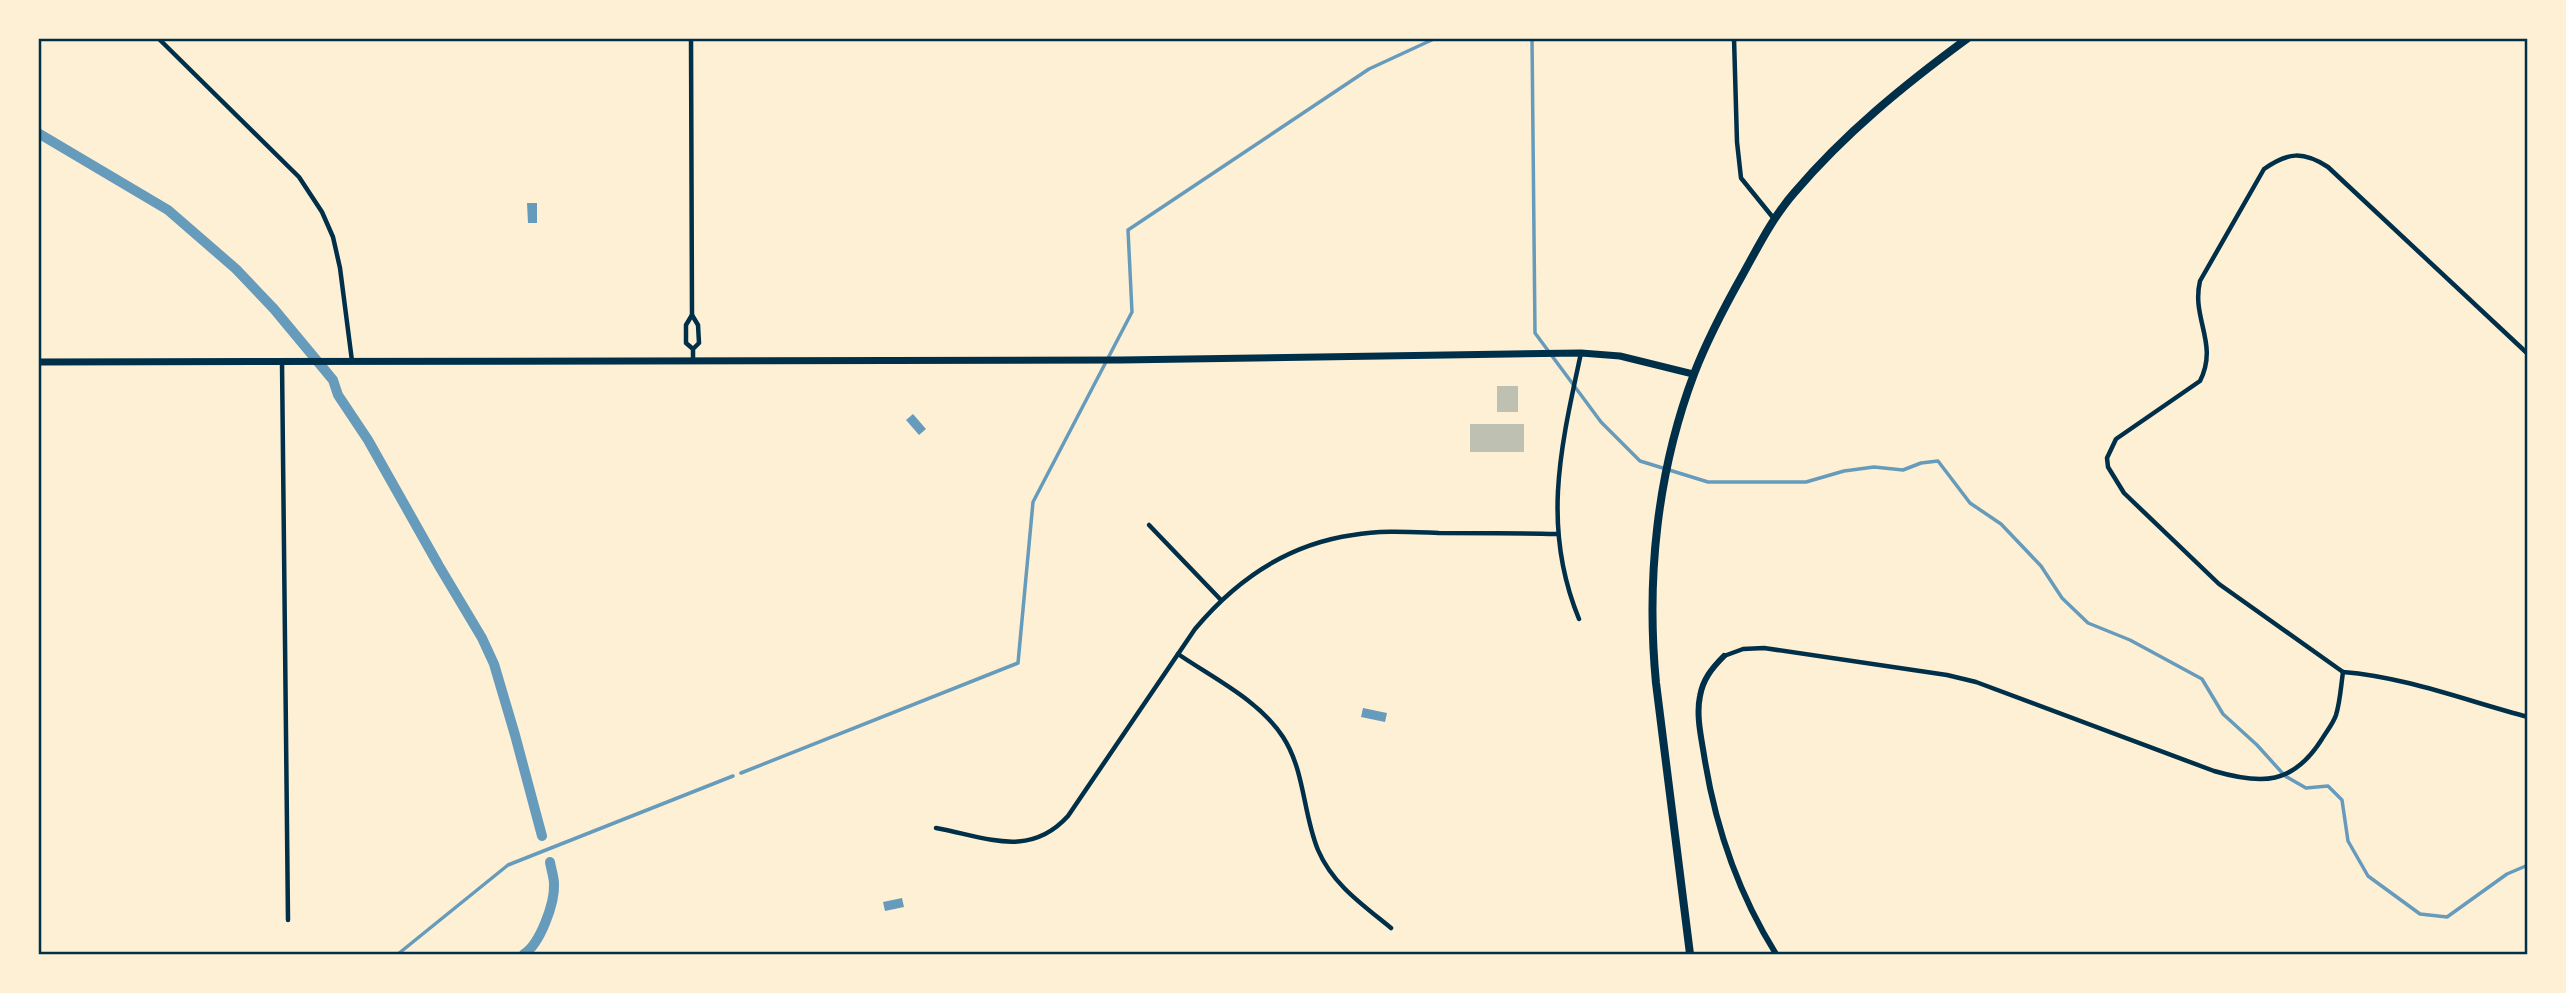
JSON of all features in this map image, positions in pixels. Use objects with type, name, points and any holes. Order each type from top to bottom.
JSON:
[{"type":"highway","points":[[1690,954],[1656,682],[1652,602],[1661,498],[1676,431],[1693,374],[1757,247],[1792,196],[1847,136],[1881,104],[1968,38]]},
{"type":"main road","points":[[38,362],[1121,360],[1581,353],[1620,356],[1693,374]]},
{"type":"street","points":[[158,38],[299,177],[322,212],[333,237],[340,268],[352,362]]},
{"type":"street","points":[[691,38],[692,315],[698,325],[699,343],[693,349],[693,361]]},
{"type":"street","points":[[1734,38],[1737,142],[1741,178],[1776,220]]},
{"type":"street","points":[[2528,354],[2328,167],[2316,159],[2297,154],[2280,158],[2264,169],[2200,281],[2197,295],[2208,357],[2200,381],[2116,439],[2107,458],[2108,467],[2124,493],[2218,584],[2343,672],[2370,674],[2528,717]]},
{"type":"street","points":[[692,315],[686,325],[686,343],[693,349]]},
{"type":"street","points":[[1579,619],[1570,596],[1557,534],[1560,459],[1581,353]]},
{"type":"street","points":[[282,362],[288,919]]},
{"type":"street","points":[[1149,524],[1221,600]]},
{"type":"street","points":[[936,828],[1024,842],[1049,834],[1068,816],[1195,629],[1221,600],[1248,578],[1287,555],[1310,545],[1344,536],[1378,532],[1557,534]]},
{"type":"street","points":[[1776,954],[1753,914],[1730,863],[1708,783],[1699,697],[1711,669],[1724,656],[1743,649],[1764,648],[1947,674],[1976,682],[2214,771],[2243,779],[2264,780],[2281,777],[2299,767],[2312,755],[2335,717],[2343,672]]},
{"type":"street","points":[[1178,654],[1248,702],[1274,724],[1284,738],[1298,769],[1313,832],[1325,864],[1347,892],[1391,928]]},
{"type":"water","points":[[527,203],[537,203],[537,223],[528,223]]},
{"type":"water","points":[[913,414],[926,429],[919,435],[906,420]]},
{"type":"water","points":[[1363,708],[1387,713],[1385,722],[1361,717]]},
{"type":"water","points":[[902,898],[904,907],[885,911],[883,902]]},
{"type":"building","points":[[1497,386],[1518,386],[1518,412],[1497,412]]},
{"type":"building","points":[[1470,424],[1524,424],[1524,452],[1470,452]]},
{"type":"waterway","points":[[741,773],[1018,663],[1033,502],[1132,312],[1128,230],[1369,69],[1436,38]]},
{"type":"waterway","points":[[1532,38],[1535,333],[1601,422],[1640,461],[1708,482],[1806,482],[1844,471],[1874,467],[1903,470],[1921,463],[1938,461],[1970,503],[2001,524],[2041,566],[2062,598],[2088,623],[2130,640],[2202,679],[2223,714],[2257,745],[2285,776],[2306,788],[2328,786],[2342,800],[2348,841],[2368,876],[2420,914],[2447,917],[2507,874],[2528,865]]},
{"type":"waterway","points":[[38,133],[168,210],[236,269],[274,309],[333,380],[338,395],[368,440],[482,638],[494,664],[542,836]]},
{"type":"waterway","points":[[398,954],[508,865],[733,776]]},
{"type":"waterway","points":[[524,954],[536,942],[549,912],[554,892],[550,862]]}]
